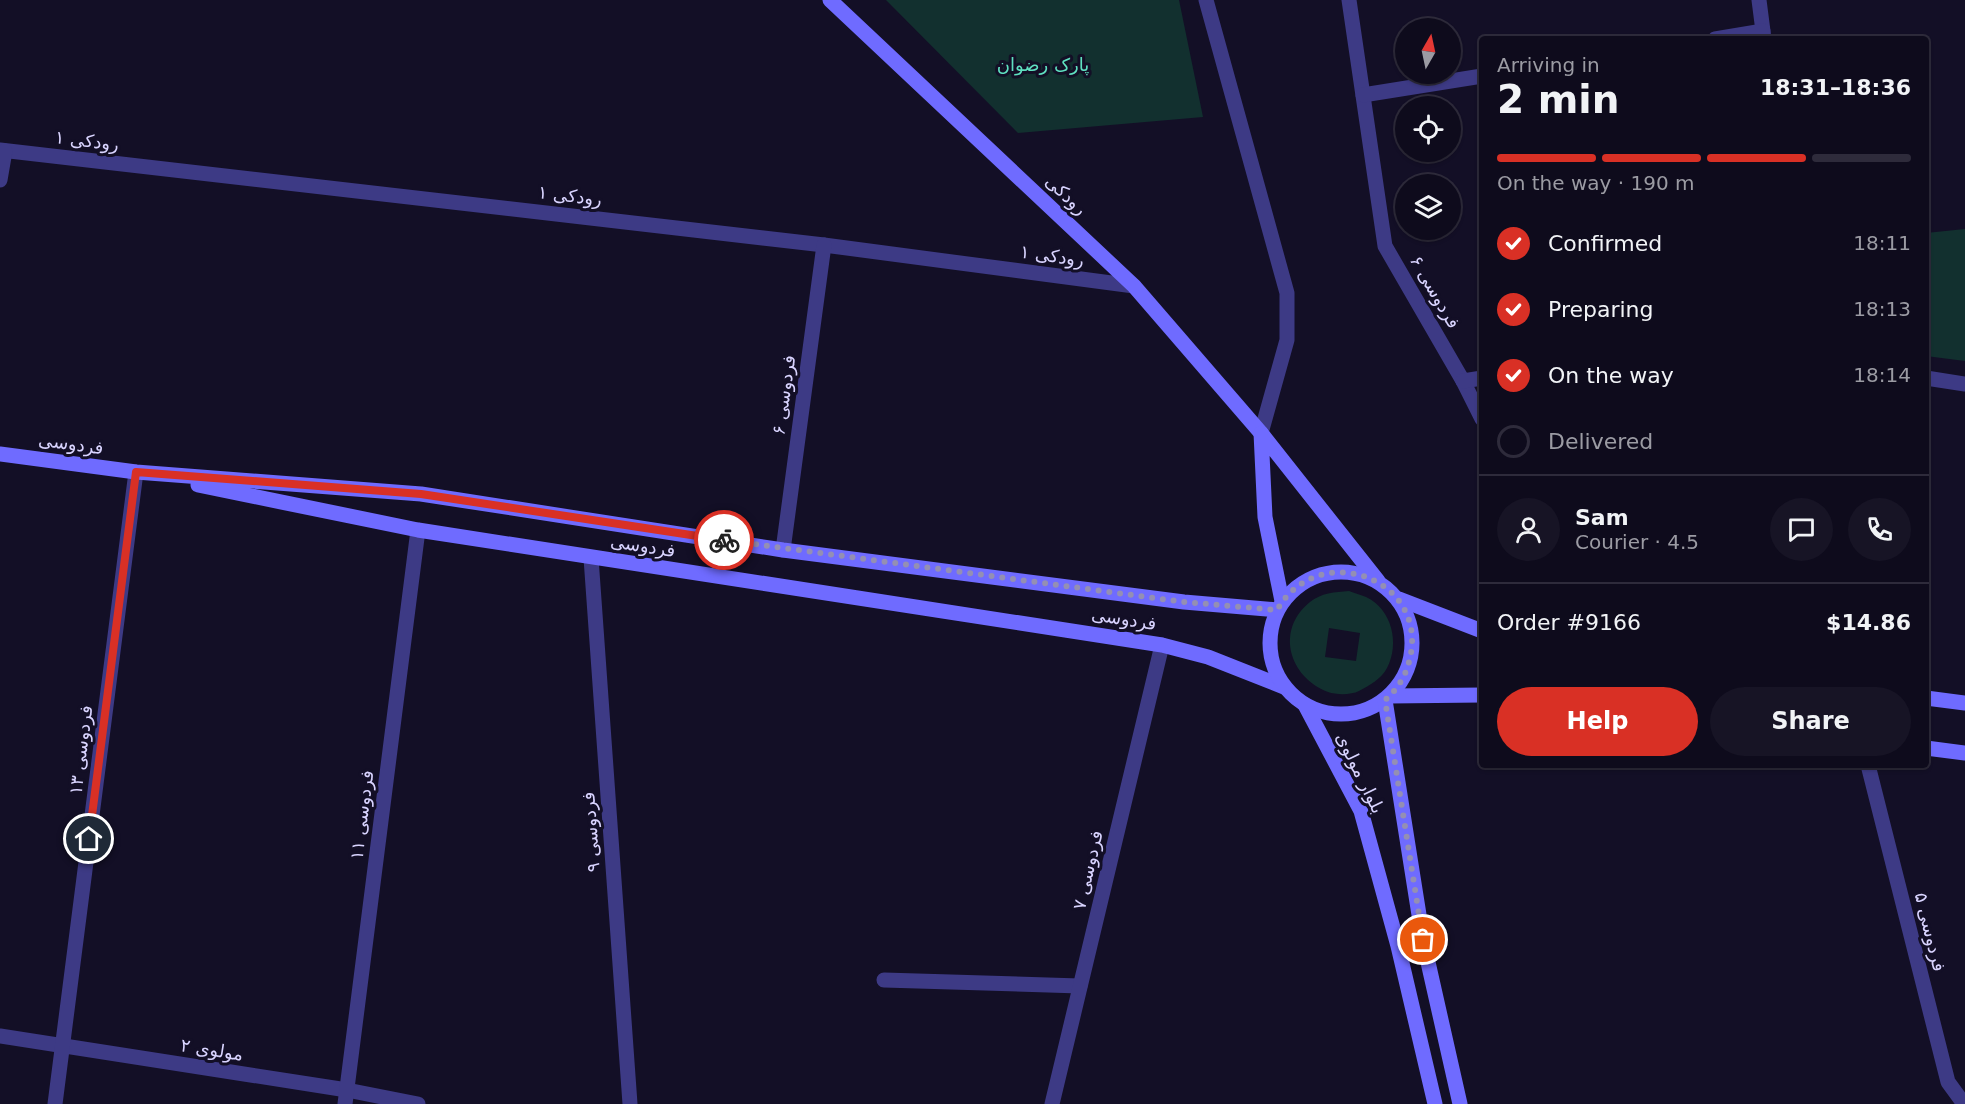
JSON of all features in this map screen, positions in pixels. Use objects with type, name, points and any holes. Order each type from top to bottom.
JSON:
[{"type":"main road","name":"رودکی","points":[[830,0],[1134,286],[1261,433],[1378,581]]},
{"type":"main road","points":[[1261,433],[1265,517],[1280,605]]},
{"type":"main road","name":"فردوسی","points":[[0,454],[136,472],[421,494],[783,550],[1184,602],[1280,605]]},
{"type":"main road","name":"فردوسی","points":[[136,472],[418,530],[1162,645],[1208,657],[1284,687]]},
{"type":"main road","points":[[1479,630],[1399,599],[1378,581],[1353,572],[1326,572],[1302,582],[1280,605],[1269,635],[1272,662],[1284,687],[1305,705],[1332,714],[1360,712],[1388,698],[1479,694]]},
{"type":"main road","points":[[1388,698],[1406,675],[1413,649],[1411,623],[1399,599]]},
{"type":"main road","name":"بلوار مولوی","points":[[1388,698],[1423,940],[1460,1104]]},
{"type":"main road","points":[[1929,698],[1965,703]]},
{"type":"main road","name":"بلوار مولوی","points":[[1305,705],[1361,811],[1398,946],[1435,1104]]},
{"type":"main road","points":[[1929,748],[1965,753]]},
{"type":"street","points":[[1206,0],[1287,293],[1287,340],[1261,433]]},
{"type":"street","name":"فردوسی ۶","points":[[1349,0],[1385,246],[1479,413]]},
{"type":"street","points":[[1759,0],[1763,35]]},
{"type":"street","points":[[1363,95],[1479,76]]},
{"type":"street","name":"رودکی ۱","points":[[3,151],[824,245],[1134,286]]},
{"type":"street","points":[[0,180],[3,151]]},
{"type":"street","name":"فردوسی ۶","points":[[783,550],[824,245]]},
{"type":"street","points":[[1463,381],[1479,378]]},
{"type":"street","points":[[1929,378],[1965,384]]},
{"type":"street","name":"فردوسی ۱۳","points":[[55,1104],[136,472]]},
{"type":"street","name":"فردوسی ۱۱","points":[[346,1097],[418,530]]},
{"type":"street","name":"فردوسی ۹","points":[[591,558],[630,1104]]},
{"type":"street","name":"فردوسی ۷","points":[[1052,1104],[1162,645]]},
{"type":"street","name":"فردوسی ۵","points":[[1869,768],[1948,1082],[1964,1104]]},
{"type":"street","points":[[884,980],[1080,986]]},
{"type":"street","name":"مولوی ۲","points":[[0,1036],[346,1097],[418,1104]]},
{"type":"street","points":[[1948,1082],[1965,1084]]},
{"type":"green space","name":"پارک رضوان","points":[[886,0],[1179,0],[1203,117],[1018,133]]},
{"type":"green space","points":[[1965,229],[1965,361],[1929,356],[1929,233]]},
{"type":"green space","points":[[1349,591],[1366,597],[1382,610],[1391,628],[1393,648],[1387,668],[1378,679],[1356,692],[1340,694],[1328,692],[1304,676],[1291,652],[1290,639],[1299,613],[1310,602],[1323,595]],"holes":[[[1329,628],[1360,633],[1356,661],[1325,657]]]},
{"type":"way so far","points":[[724,540],[783,550],[1184,602],[1277,610],[1282,601],[1302,582],[1326,572],[1353,572],[1378,581],[1399,599],[1411,623],[1413,649],[1406,675],[1385,700],[1423,940]]},
{"type":"route","points":[[89,839],[136,472],[421,494],[724,540]]}]
